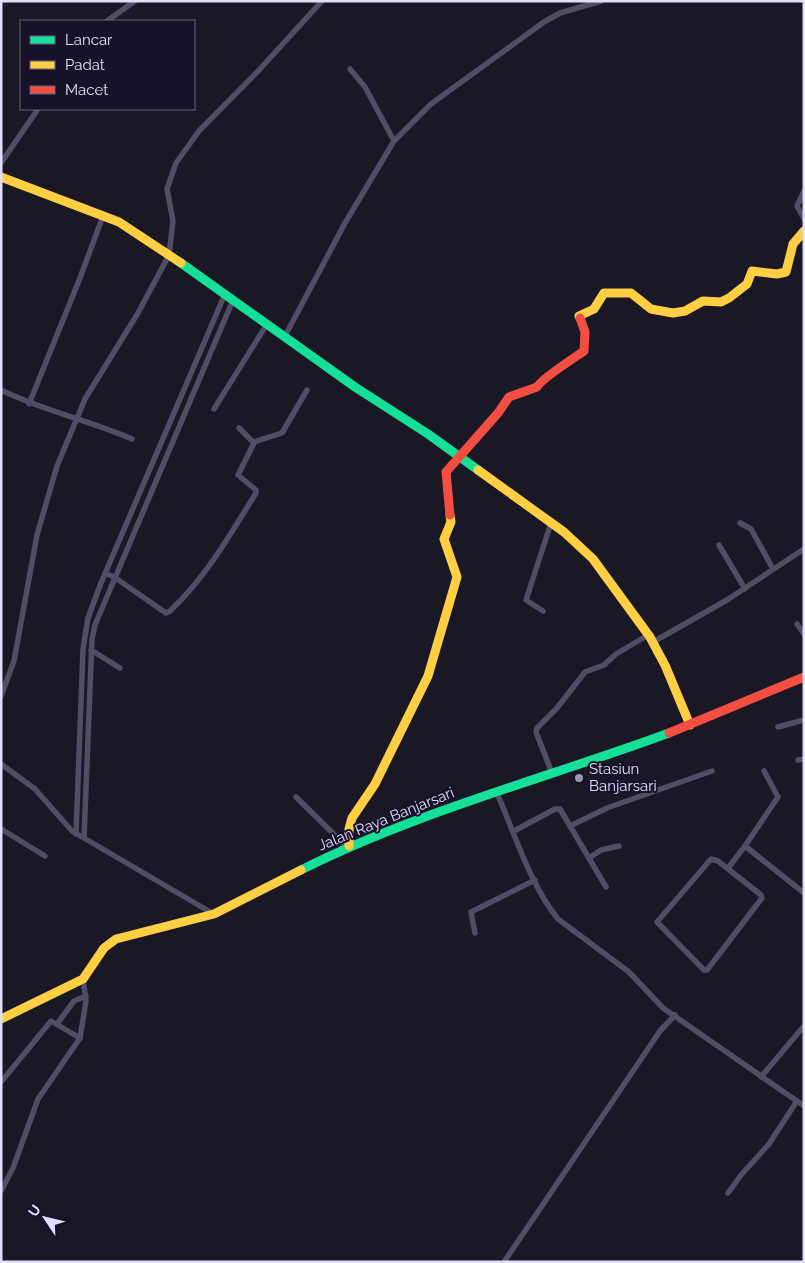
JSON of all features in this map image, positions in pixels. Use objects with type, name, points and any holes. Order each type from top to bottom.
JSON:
[{"type":"main road","points":[[1,177],[127,227],[551,523],[593,558],[651,639],[690,725]]},
{"type":"main road","points":[[348,847],[352,818],[375,784],[428,676],[456,577],[444,539],[451,522],[446,472],[498,413],[509,396],[537,387],[540,381],[552,375],[584,351],[585,332],[579,316],[594,309],[604,293],[631,293],[651,309],[673,313],[685,311],[703,301],[721,302],[747,284],[752,271],[777,274],[786,272],[792,244],[804,231]]},
{"type":"main road","name":"Jalan Raya Banjarsari","points":[[1,1019],[83,979],[104,948],[116,939],[214,914],[348,847],[496,791],[690,725],[804,677]]},
{"type":"street","points":[[108,20],[135,1]]},
{"type":"street","points":[[1,696],[14,661],[40,522],[57,466],[77,417],[169,255],[173,221],[167,189],[176,163],[199,131],[260,69],[322,1]]},
{"type":"street","points":[[285,336],[346,223],[394,141],[431,104],[523,36],[560,14],[600,1]]},
{"type":"street","points":[[350,69],[365,86],[394,141]]},
{"type":"street","points":[[1,163],[37,110]]},
{"type":"street","points":[[804,190],[797,206],[804,218]]},
{"type":"street","points":[[29,404],[103,216]]},
{"type":"street","points":[[80,836],[85,698],[91,650],[88,639],[95,625],[99,600],[109,574],[229,297]]},
{"type":"street","points":[[80,836],[88,639],[99,600],[109,574],[229,297]]},
{"type":"street","points":[[214,409],[267,324]]},
{"type":"street","points":[[1,390],[29,404],[77,417],[132,439]]},
{"type":"street","points":[[109,574],[163,612],[170,611],[197,584],[225,544],[256,493],[256,490],[238,475],[254,442],[282,433],[307,390]]},
{"type":"street","points":[[239,428],[254,442]]},
{"type":"street","points":[[543,611],[526,600],[551,523]]},
{"type":"street","points":[[740,523],[751,529],[773,569]]},
{"type":"street","points":[[719,545],[745,589]]},
{"type":"street","points":[[552,773],[536,732],[537,728],[557,708],[588,669],[604,665],[616,654],[651,639],[745,589],[804,549]]},
{"type":"street","points":[[797,624],[804,634]]},
{"type":"street","points":[[91,650],[120,668]]},
{"type":"street","points":[[778,727],[804,720]]},
{"type":"street","points":[[1,764],[35,788],[63,824],[80,836],[214,914]]},
{"type":"street","points":[[569,825],[608,808],[712,771]]},
{"type":"street","points":[[728,868],[778,797],[764,771]]},
{"type":"street","points":[[496,791],[535,880],[551,910],[558,918],[628,972],[652,998],[761,1078],[804,1106]]},
{"type":"street","points":[[296,796],[348,847]]},
{"type":"street","points":[[514,831],[554,809],[560,810],[606,887]]},
{"type":"street","points":[[1,829],[44,856]]},
{"type":"street","points":[[589,858],[601,850],[619,846]]},
{"type":"street","points":[[744,846],[804,893]]},
{"type":"street","points":[[711,859],[716,859],[728,868],[761,895],[762,898],[707,970],[704,970],[658,925],[657,920],[711,859]]},
{"type":"street","points":[[475,933],[471,912],[535,880]]},
{"type":"street","points":[[1,1191],[13,1168],[38,1098],[80,1038],[86,1013],[83,979]]},
{"type":"street","points":[[1,1082],[74,1001],[86,996]]},
{"type":"street","points":[[504,1262],[660,1031],[675,1014]]},
{"type":"street","points":[[55,1023],[80,1038]]},
{"type":"street","points":[[761,1078],[804,1026]]},
{"type":"street","points":[[728,1194],[741,1175],[764,1151],[797,1101]]},
{"type":"traffic: fast","points":[[181,263],[355,387],[428,434],[478,470]]},
{"type":"traffic: fast","points":[[301,870],[391,830],[483,796],[669,733]]},
{"type":"traffic: slow","points":[[1,177],[119,222],[181,263]]},
{"type":"traffic: slow","points":[[580,318],[579,316],[594,309],[604,293],[631,293],[651,309],[673,313],[685,311],[703,301],[721,302],[747,284],[752,271],[777,274],[786,272],[793,244],[804,231]]},
{"type":"traffic: slow","points":[[478,470],[564,532],[593,559],[650,637],[665,665],[690,725]]},
{"type":"traffic: slow","points":[[349,846],[349,829],[352,818],[375,784],[428,676],[457,577],[444,539],[451,522],[450,515]]},
{"type":"traffic: slow","points":[[1,1019],[83,979],[104,948],[116,939],[214,914],[301,870]]},
{"type":"traffic: jam","points":[[450,515],[446,472],[498,413],[509,397],[537,387],[551,374],[584,351],[585,332],[580,318]]},
{"type":"traffic: jam","points":[[669,733],[804,677]]},
{"type":"place","name":"Stasiun Banjarsari","points":[[579,778]]}]
